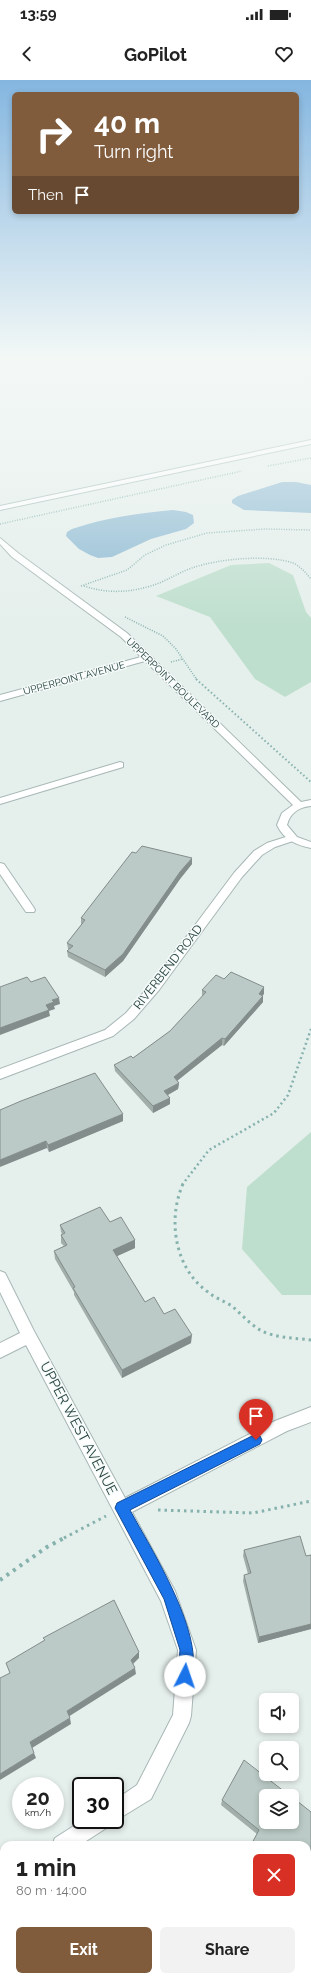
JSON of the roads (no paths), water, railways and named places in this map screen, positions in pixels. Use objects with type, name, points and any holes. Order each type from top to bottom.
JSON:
[{"type":"street","points":[[0,508],[284,448]]},
{"type":"street","name":"UPPERPOINT BOULEVARD","points":[[0,540],[15,555],[63,592],[124,635],[299,805]]},
{"type":"street","name":"UPPERPOINT AVENUE","points":[[0,698],[147,658]]},
{"type":"street","points":[[0,801],[120,765]]},
{"type":"street","points":[[311,803],[299,805],[286,813],[283,819],[284,830],[292,838],[311,846]]},
{"type":"street","name":"RIVERBEND ROAD","points":[[0,1074],[109,1033],[130,1016],[155,987],[238,875],[258,854],[271,845],[292,838]]},
{"type":"street","points":[[0,866],[30,910]]},
{"type":"street","name":"UPPER WEST AVENUE","points":[[0,1278],[169,1597],[187,1650],[182,1716],[144,1792],[124,1805]]},
{"type":"street","points":[[0,1351],[30,1336]]},
{"type":"street","points":[[122,1508],[243,1447],[281,1426],[311,1414]]},
{"type":"street","points":[[68,1841],[87,1829]]},
{"type":"water","points":[[282,482],[296,482],[311,485],[311,513],[244,510],[232,503],[232,500],[238,496]]},
{"type":"water","points":[[173,510],[186,512],[193,515],[194,523],[186,529],[151,539],[112,557],[98,558],[90,555],[79,549],[66,536],[67,532],[72,529],[96,522],[135,514]]}]
